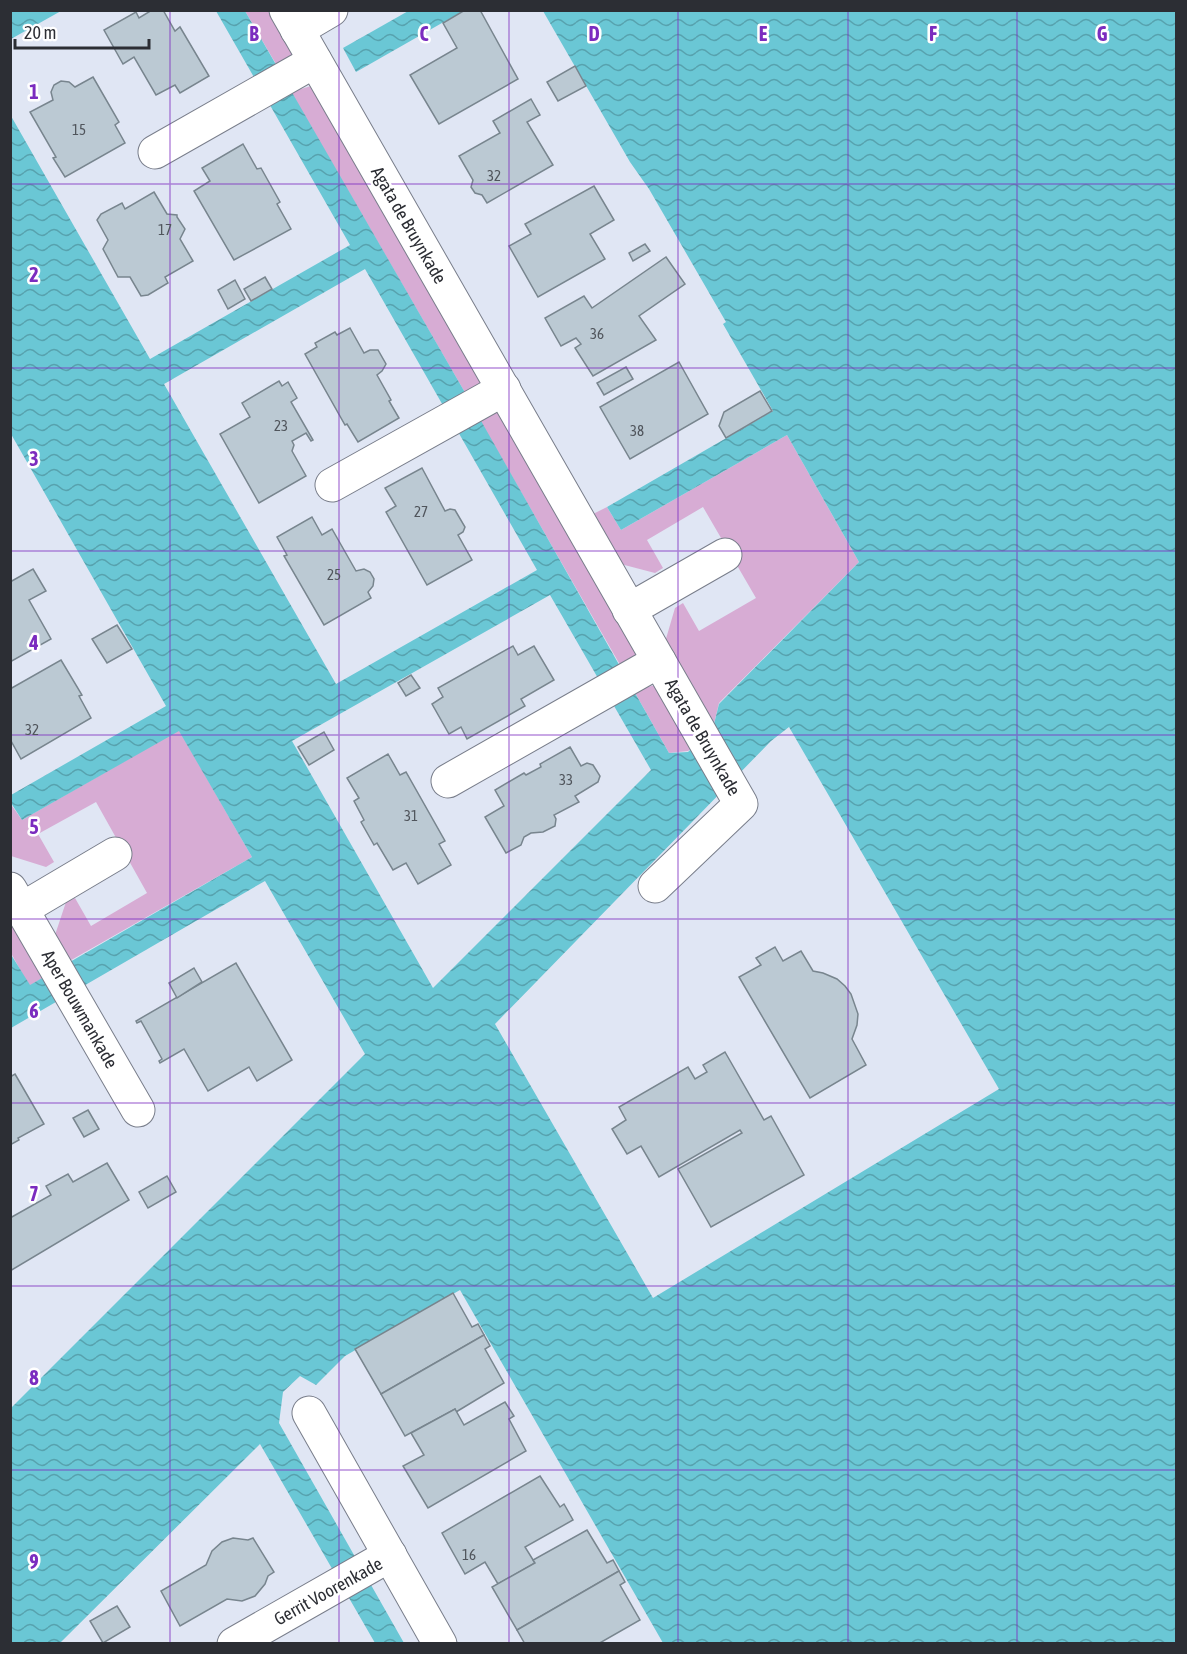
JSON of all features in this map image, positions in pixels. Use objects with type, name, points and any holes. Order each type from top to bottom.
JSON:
[{"type":"street","name":"Agata de Bruynkade","points":[[331,10],[292,20],[306,66],[496,394],[629,610],[650,666],[695,724],[741,804],[655,886]]},
{"type":"street","points":[[155,152],[306,66]]},
{"type":"street","points":[[332,485],[496,394]]},
{"type":"street","points":[[629,610],[725,555]]},
{"type":"street","name":"Agata de Bruynkade","points":[[448,781],[650,666]]},
{"type":"street","name":"Aper Bouwmankade","points":[[115,854],[16,899],[138,1110]]},
{"type":"street","name":"Gerrit Voorenkade","points":[[309,1413],[383,1559],[440,1644]]},
{"type":"street","name":"Gerrit Voorenkade","points":[[234,1644],[383,1559]]},
{"type":"shaded area","points":[[245,11],[268,11],[294,56],[280,71]]},
{"type":"shaded area","points":[[311,86],[481,383],[467,396],[291,92]]},
{"type":"shaded area","points":[[497,411],[638,655],[623,670],[478,417]]},
{"type":"shaded area","points":[[787,435],[859,562],[719,703],[713,728],[663,649],[675,608],[683,603],[699,631],[756,598],[703,507],[647,540],[663,568],[655,573],[613,562],[587,517],[607,507],[621,530]]},
{"type":"shaded area","points":[[655,685],[691,749],[688,751],[669,753],[634,691]]},
{"type":"shaded area","points":[[179,730],[252,857],[66,963],[53,941],[66,902],[75,898],[91,926],[147,893],[96,802],[38,834],[54,862],[46,867],[11,856],[10,803],[22,820]]},
{"type":"shaded area","points":[[10,915],[46,976],[29,986],[11,953]]},
{"type":"water","points":[[11,10],[61,10],[61,11],[11,39]]},
{"type":"water","points":[[410,10],[463,11],[356,72],[343,48]]},
{"type":"water","points":[[216,11],[245,11],[669,753],[688,752],[713,728],[719,704],[859,562],[787,435],[621,530],[607,507],[773,411],[723,324],[726,322],[543,11],[1176,11],[1176,1643],[663,1643],[460,1290],[345,1356],[316,1385],[300,1376],[283,1392],[279,1423],[404,1643],[375,1643],[260,1444],[60,1643],[11,1643],[11,1408],[365,1054],[265,881],[11,1028],[10,953],[30,985],[252,857],[179,731],[22,820],[11,803],[11,795],[166,706],[11,434],[11,116],[150,359],[350,245]],"holes":[[[365,269],[537,570],[336,684],[164,384]],[[550,595],[651,770],[433,988],[292,741]],[[789,727],[999,1089],[653,1298],[495,1024],[771,741]]]},
{"type":"building","points":[[152,10],[163,10],[175,31],[180,27],[209,76],[180,93],[175,85],[156,95],[134,57],[123,64],[104,30],[136,12],[139,18]]},
{"type":"building","points":[[465,10],[480,10],[518,79],[439,124],[410,75],[457,48],[443,23]]},
{"type":"building","points":[[575,66],[586,86],[558,101],[547,82]]},
{"type":"building","points":[[93,77],[119,122],[115,125],[125,143],[65,177],[30,112],[53,100],[51,92],[54,85],[61,81],[69,82],[75,87]]},
{"type":"building","points":[[531,99],[540,115],[527,122],[553,165],[487,203],[482,195],[475,193],[471,187],[473,180],[459,156],[500,133],[493,121]]},
{"type":"building","points":[[243,144],[257,169],[261,168],[280,202],[277,204],[291,229],[234,260],[194,191],[210,181],[202,168]]},
{"type":"building","points":[[594,186],[614,220],[590,234],[605,259],[538,297],[509,246],[531,234],[525,224]]},
{"type":"building","points":[[154,192],[167,214],[177,215],[185,229],[180,239],[193,261],[165,277],[168,283],[148,295],[141,296],[130,277],[118,277],[103,249],[108,240],[97,220],[101,214],[122,203],[125,209]]},
{"type":"building","points":[[645,244],[650,251],[633,261],[629,253]]},
{"type":"building","points":[[666,257],[685,284],[639,316],[656,340],[593,376],[575,348],[581,344],[576,338],[561,346],[545,318],[584,296],[592,308]]},
{"type":"building","points":[[265,277],[272,289],[251,301],[244,289]]},
{"type":"building","points":[[235,280],[245,299],[228,309],[218,290]]},
{"type":"building","points":[[350,328],[364,353],[378,350],[386,364],[377,375],[399,418],[358,442],[347,424],[345,425],[305,354],[317,347],[315,343],[335,332],[337,335]]},
{"type":"building","points":[[679,362],[708,414],[630,459],[600,407]]},
{"type":"building","points":[[626,367],[633,379],[604,395],[597,383]]},
{"type":"building","points":[[279,381],[282,386],[288,382],[297,398],[291,402],[313,440],[311,441],[306,433],[292,441],[294,445],[292,451],[306,476],[259,503],[220,434],[250,417],[242,403]]},
{"type":"building","points":[[760,391],[772,411],[726,438],[719,426],[724,412]]},
{"type":"building","points":[[422,468],[445,511],[455,510],[465,527],[458,535],[472,560],[427,585],[386,512],[396,506],[385,488]]},
{"type":"building","points":[[312,517],[322,535],[332,529],[356,571],[364,569],[370,572],[374,579],[373,586],[368,592],[371,598],[324,625],[284,556],[287,555],[277,537]]},
{"type":"building","points":[[33,569],[46,591],[29,600],[51,639],[10,662],[10,582]]},
{"type":"building","points":[[117,625],[132,649],[107,663],[92,639]]},
{"type":"building","points":[[513,646],[518,655],[534,646],[554,680],[521,699],[525,706],[467,739],[461,727],[449,734],[432,704],[443,697],[438,688]]},
{"type":"building","points":[[61,660],[82,695],[79,696],[91,718],[21,759],[10,739],[10,689]]},
{"type":"building","points":[[411,675],[420,688],[406,696],[398,683]]},
{"type":"building","points":[[324,732],[334,750],[309,765],[298,747]]},
{"type":"building","points":[[570,747],[581,766],[587,763],[593,765],[600,776],[598,782],[575,796],[579,802],[554,815],[555,826],[543,832],[531,833],[524,837],[521,845],[506,853],[485,817],[504,806],[495,790],[524,773],[526,775],[541,767],[540,764]]},
{"type":"building","points":[[388,754],[400,775],[406,772],[445,841],[439,844],[451,865],[418,884],[406,863],[393,870],[377,843],[374,845],[361,822],[364,820],[354,801],[359,798],[347,778]]},
{"type":"building","points":[[775,947],[783,961],[801,951],[813,971],[837,979],[851,994],[858,1014],[852,1039],[866,1065],[810,1098],[739,977],[761,965],[756,958]]},
{"type":"building","points":[[236,963],[292,1060],[257,1081],[249,1067],[208,1091],[184,1049],[160,1063],[162,1059],[141,1021],[137,1023],[136,1021]]},
{"type":"building","points":[[194,968],[202,982],[177,998],[169,983]]},
{"type":"building","points":[[725,1052],[764,1120],[771,1116],[804,1175],[711,1227],[678,1169],[742,1133],[740,1130],[659,1177],[641,1146],[627,1154],[612,1129],[626,1120],[619,1107],[688,1067],[695,1079],[707,1072],[703,1065]]},
{"type":"building","points":[[15,1074],[44,1124],[10,1145],[10,1077]]},
{"type":"building","points":[[88,1110],[99,1129],[84,1137],[73,1118]]},
{"type":"building","points":[[107,1163],[129,1200],[10,1271],[10,1218],[51,1195],[46,1186],[68,1174],[73,1182]]},
{"type":"building","points":[[167,1176],[176,1192],[148,1208],[139,1192]]},
{"type":"building","points":[[453,1293],[472,1327],[478,1324],[484,1335],[381,1394],[355,1349]]},
{"type":"building","points":[[484,1335],[490,1346],[485,1349],[504,1383],[456,1412],[455,1409],[405,1436],[381,1394]]},
{"type":"building","points":[[505,1402],[514,1416],[509,1419],[526,1451],[428,1508],[403,1466],[424,1455],[411,1433],[455,1409],[464,1425]]},
{"type":"building","points":[[540,1476],[560,1507],[564,1504],[573,1520],[525,1547],[535,1563],[498,1584],[485,1562],[465,1574],[442,1533]]},
{"type":"building","points":[[587,1530],[607,1563],[613,1560],[619,1571],[517,1630],[492,1587],[535,1563],[533,1560]]},
{"type":"building","points":[[233,1538],[248,1540],[253,1538],[274,1572],[268,1576],[265,1584],[255,1596],[242,1601],[227,1599],[180,1626],[161,1591],[206,1565],[212,1551],[222,1542]]},
{"type":"building","points":[[619,1571],[625,1582],[620,1585],[640,1620],[598,1644],[525,1644],[517,1630]]},
{"type":"building","points":[[117,1606],[130,1627],[103,1643],[90,1621]]}]
